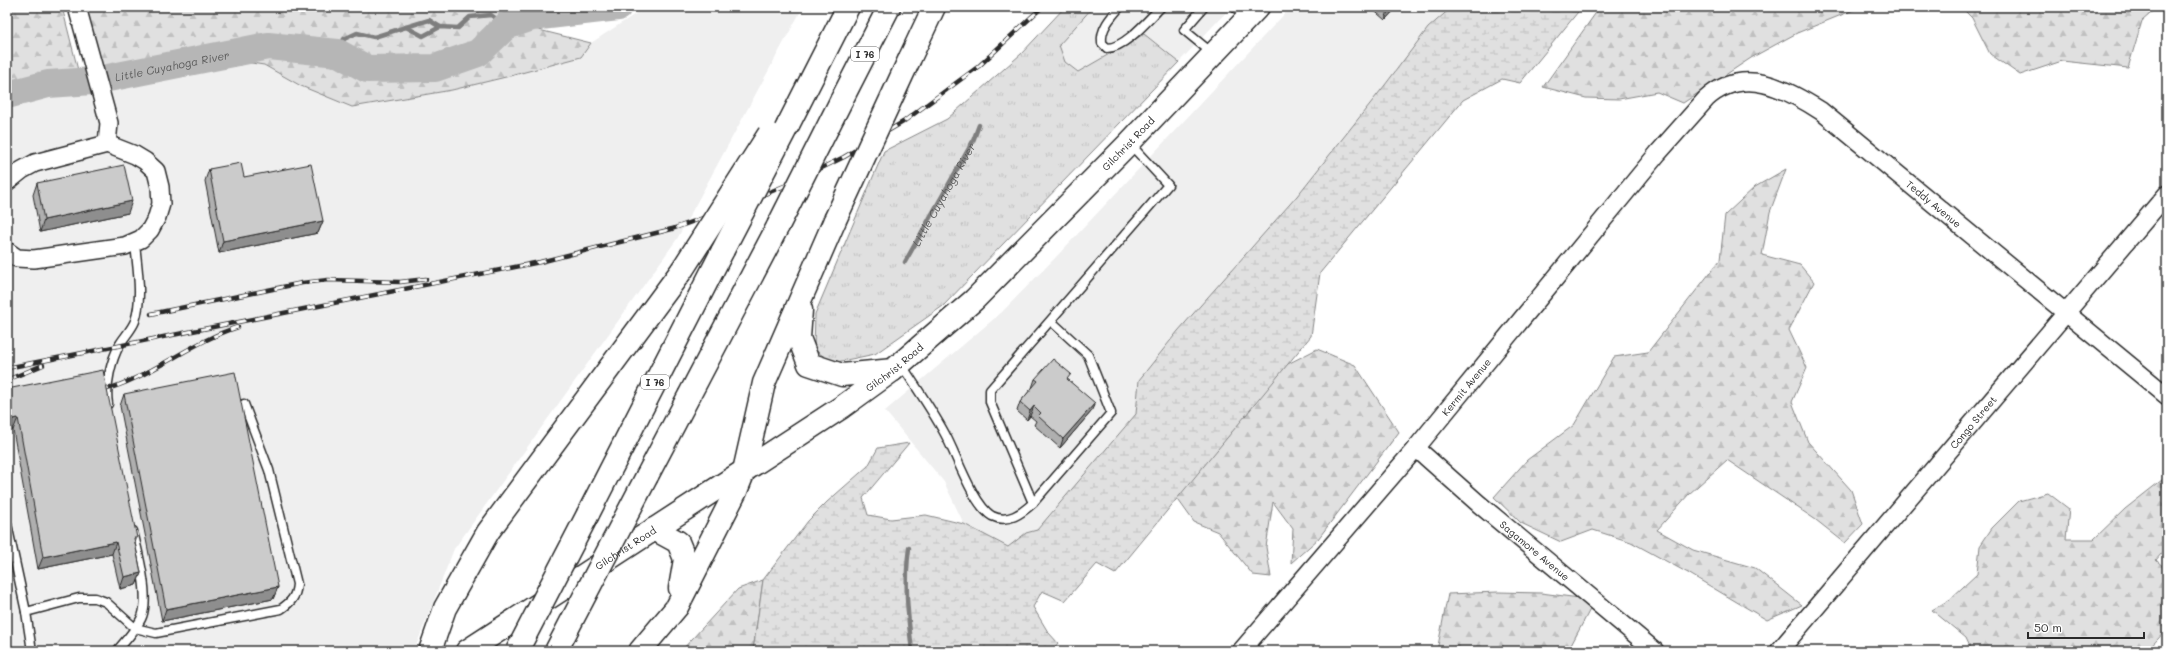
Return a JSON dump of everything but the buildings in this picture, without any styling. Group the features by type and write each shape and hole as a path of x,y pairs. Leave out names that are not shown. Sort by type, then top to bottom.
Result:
{"main road":[{"name":"I 76","path":"517,651 724,250 779,129 825,52 848,7"},
{"name":"I 76","path":"556,651 778,226 889,7"},
{"path":"640,651 677,607 744,471 764,383 835,220 934,7"},
{"name":"Gilchrist Road","path":"467,651 842,407 897,367 974,300 1129,143 1214,54 1247,11"},
{"path":"430,651 445,608 488,532 682,270 779,129"},
{"path":"803,293 799,338 809,364 842,375 897,367"},
{"path":"654,529 678,542 685,560 677,607"}],"street":[{"path":"77,7 109,123 107,144"},
{"name":"Teddy Avenue","path":"1687,120 1715,91 1735,83 1752,82 1766,84 1778,87 1800,98 1840,126 1994,255 2167,396"},
{"name":"Kermit Avenue","path":"1241,651 1416,448 1658,153 1687,120"},
{"path":"7,182 22,170 35,163 107,144 135,155 145,161 156,171 160,198 157,217 150,230 135,244 101,251 34,259 17,258 7,251"},
{"name":"Congo Street","path":"1779,651 2167,194"},
{"name":"Sagamore Avenue","path":"1416,448 1479,504 1655,651"}],"lane":[{"path":"1120,7 1112,16 1102,33 1102,43 1107,48 1114,48 1124,43 1161,7"},
{"path":"1204,7 1184,30 1214,54"},
{"path":"1033,503 990,402 990,390 1168,185 1129,143"},
{"path":"109,409 108,389 110,372 119,346 135,321 137,310 138,289 135,244"},
{"path":"897,367 943,430 976,498 984,510 992,516 1010,518 1018,515 1033,503 1111,413 1091,360 1083,350 1051,321"},
{"path":"26,612 79,598 95,598 106,602 135,628 156,634 281,609 290,602 296,595 297,584 269,470 244,404"},
{"path":"7,524 26,612 32,651"},
{"path":"117,651 142,618 144,607 144,587 132,524"}],"shaded area":[{"path":"646,7 803,7 677,239 454,549 414,651 7,651 7,95 48,84 105,78 213,57 264,65 301,86 352,107 452,90 581,57 591,43"},
{"path":"1093,7 1231,7 1179,62 1144,34 1078,72 1065,62 1058,45"},
{"path":"1291,7 1452,7 1428,28 1297,196 1178,331 1139,380 1136,414 1037,530 1026,533 1008,548 964,524 944,482 885,411 1002,312 1056,257"}],"green space":[{"path":"7,7 62,7 81,82 48,84 7,95"},
{"path":"86,7 548,7 535,29 591,43 581,57 452,90 352,107 301,86 264,65 213,57 105,78"},
{"path":"1065,7 1093,7 1059,45 1065,62 1078,72 1144,34 1179,62 943,306 875,354 832,363 814,349 815,314 884,151 947,119 1021,54"},
{"path":"1452,7 1582,7 1520,83 1502,79 1463,100 1320,273 1311,336 1115,574 1097,564 1065,601 1042,591 1033,607 1048,632 1058,643 1052,651 753,651 763,580 808,521 868,466 878,448 909,443 863,498 868,515 891,519 926,515 964,524 1008,547 1026,533 1037,530 1136,414 1139,380 1178,331 1297,196 1428,28"},
{"path":"1600,7 1861,7 1797,33 1751,58 1683,103 1657,92 1619,99 1586,98 1543,87"},
{"path":"1961,7 2158,7 2142,21 2128,68 2062,61 2020,75 1990,54 1972,18"},
{"path":"1786,169 1770,212 1762,255 1800,265 1814,282 1789,330 1807,368 1792,402 1808,442 1851,490 1863,524 1845,543 1816,520 1727,460 1689,494 1657,530 1693,550 1755,568 1802,605 1767,620 1688,573 1631,542 1593,530 1561,542 1521,523 1494,497 1527,460 1574,425 1614,357 1648,352 1720,260 1725,215 1755,187"},
{"path":"1317,349 1355,365 1399,432 1318,539 1291,563 1293,529 1273,502 1266,547 1271,577 1253,575 1218,532 1194,522 1174,494 1278,369"},
{"path":"2167,476 2167,547 2156,560 2167,570 2167,629 2147,651 1972,651 1966,638 1932,610 1949,600 1977,574 1980,546 1992,528 2019,501 2048,493 2069,509 2066,539 2094,539 2125,509"},
{"path":"763,580 753,651 681,651 738,589"},
{"path":"1498,592 1541,593 1595,600 1568,651 1437,651 1448,594"}],"waterway":[{"name":"Little Cuyahoga River","path":"7,95 48,84 93,81 268,46 338,53 367,69 435,68 478,53 506,26 532,17 618,7"},
{"name":"Little Cuyahoga River","path":"338,53 344,39 357,33 374,37 406,27 423,36 440,27 458,28 470,17 491,15 506,26"},
{"name":"Little Cuyahoga River","path":"406,27 429,20 440,27"},
{"name":"Little Cuyahoga River","path":"905,262 973,141 979,125"},
{"path":"909,548 907,587 912,651"}],"railway":[{"path":"7,368 540,262 672,229 731,208 789,184 844,157 903,122 979,66 1042,7"},
{"path":"151,314 302,283 328,280 400,282 426,279"},
{"path":"100,391 135,378 203,342 238,327"},
{"path":"7,380 43,365"}]}
